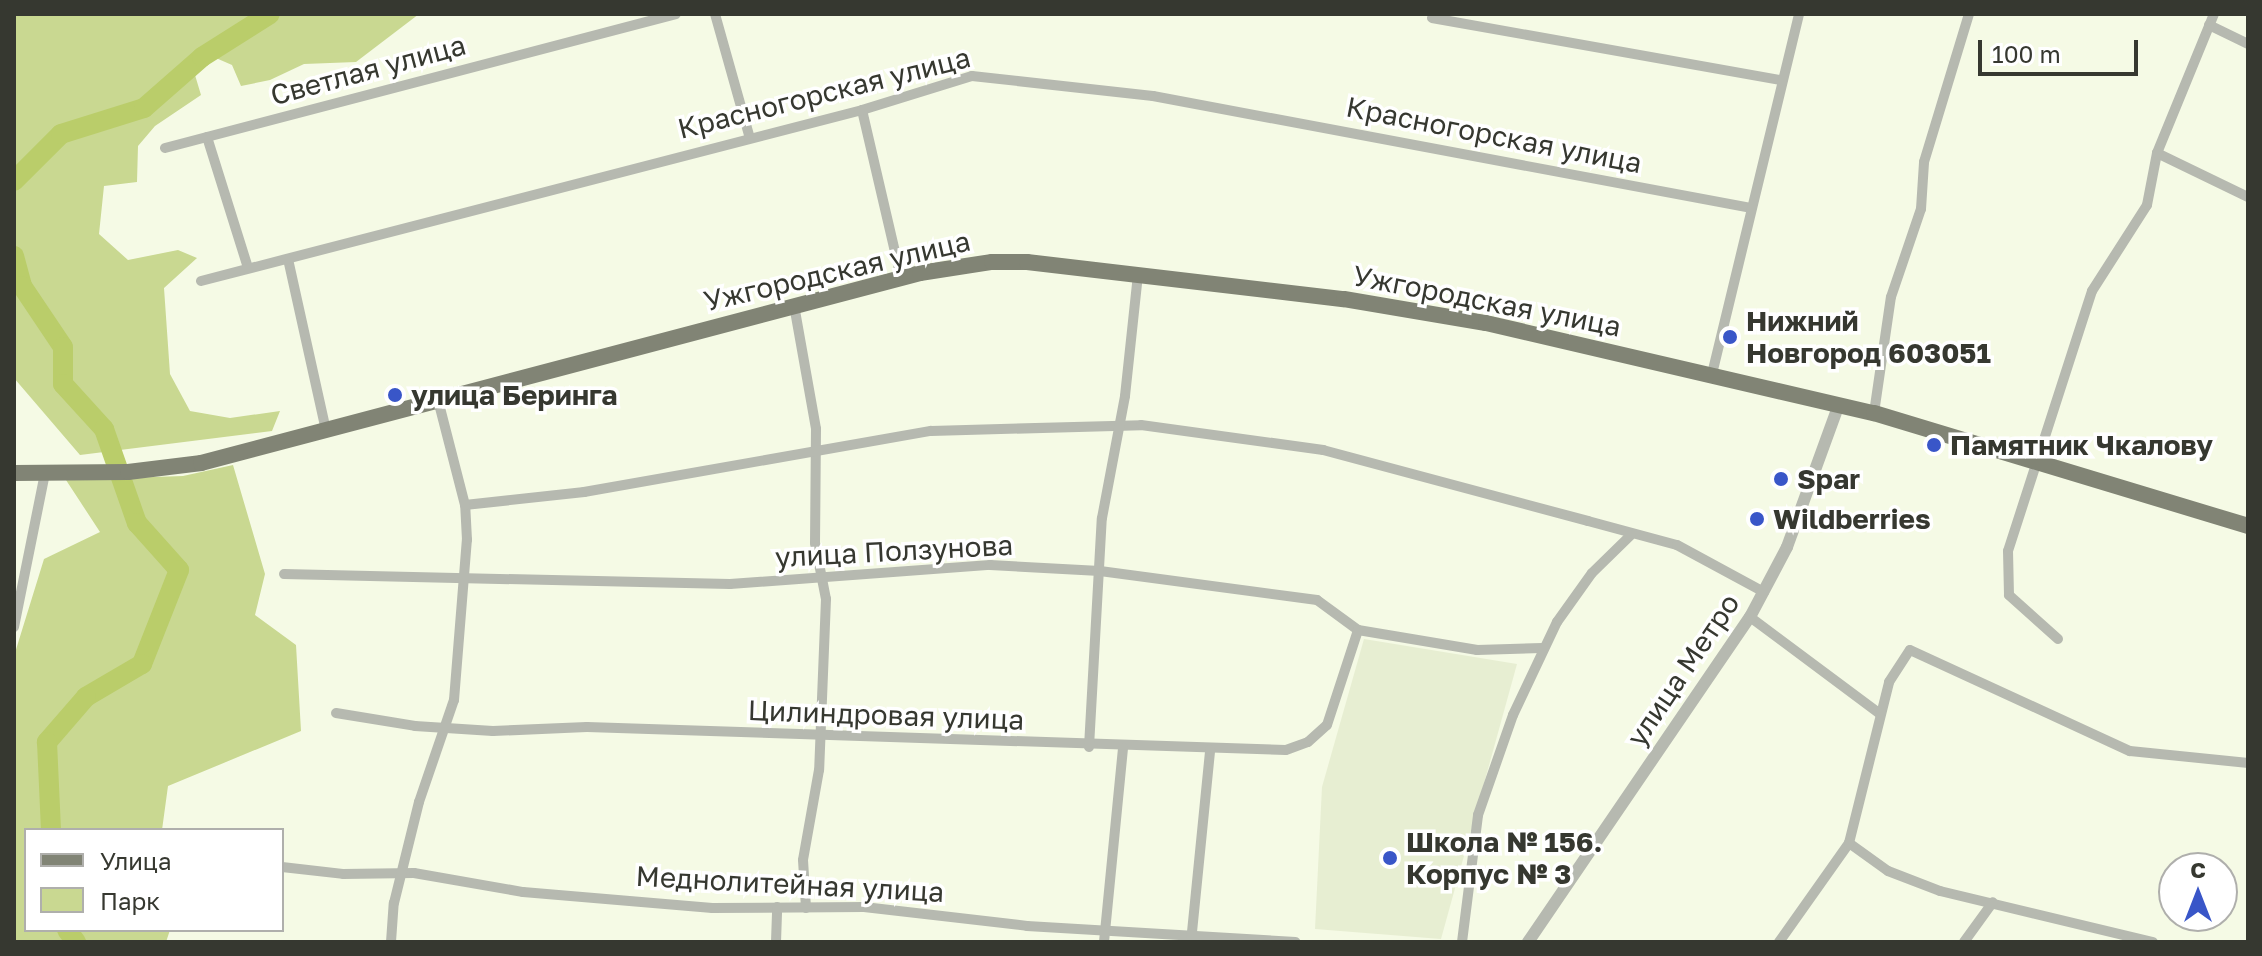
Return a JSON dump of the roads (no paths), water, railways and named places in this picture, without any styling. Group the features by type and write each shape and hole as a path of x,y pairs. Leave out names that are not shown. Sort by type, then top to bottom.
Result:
{"main road":[{"name":"Ужгородская улица","path":"14,473 128,472 201,463 794,305 901,278 992,262 1138,274 1427,311 1874,413 2036,459 2248,526"}],"street":[{"name":"Светлая улица","path":"165,148 676,14"},
{"path":"715,14 749,135"},
{"path":"1712,374 1780,80 1799,14"},
{"path":"1874,413 1891,297 1921,209 1924,162 1969,14"},
{"path":"2058,639 2019,608 2006,583 2008,551 2092,291 2147,205 2157,153 2214,14"},
{"path":"1432,18 1780,80"},
{"path":"2209,25 2248,44"},
{"name":"Красногорская улица","path":"201,281 749,135 862,110 986,76 1153,96 1751,208"},
{"path":"862,110 901,278"},
{"path":"207,137 248,268"},
{"path":"2157,153 2248,197"},
{"path":"288,259 326,431"},
{"path":"1089,747 1102,518 1118,427 1138,274"},
{"path":"794,305 817,449 815,543 826,613 822,736 816,804 803,860 806,908"},
{"path":"391,942 403,872 428,770 448,728 464,577 465,505 438,400"},
{"name":"улица Метро","path":"1528,942 1750,617 1787,547 1839,404"},
{"path":"465,505 584,492 931,431 1169,427 1323,450 1677,545 1764,592"},
{"path":"14,627 45,473"},
{"path":"1462,942 1478,815 1489,775 1542,648 1592,573 1631,535"},
{"name":"улица Ползунова","path":"284,574 730,584 990,565 1100,571 1317,600 1358,630 1477,650 1542,648"},
{"path":"1750,617 1879,713"},
{"name":"Цилиндровая улица","path":"336,713 448,728 540,732 587,727 1089,747 1286,750 1308,742 1327,725 1358,630"},
{"path":"1779,942 1849,843 1879,713 1889,682 1910,650 2130,751 2206,763 2247,760"},
{"path":"1104,942 1123,748"},
{"path":"1192,937 1210,750"},
{"path":"1849,843 1888,871 1940,891 2153,942"},
{"name":"Меднолитейная улица","path":"284,867 343,874 403,872 523,892 712,908 864,907 1027,926 1106,927 1192,937 1296,942"},
{"path":"1964,942 1993,902"},
{"path":"776,942 777,907"}],"waterway":[{"path":"14,181 61,134 144,108 202,57 270,14"},
{"path":"14,256 22,286 63,347 63,384 104,429 137,523 179,570 142,664 86,697 47,742 51,828"},
{"path":"68,932 76,942"}],"place":[{"name":"Нижний Новгород 603051","path":"1730,337"},
{"name":"улица Беринга","path":"395,395"},
{"name":"Памятник Чкалову","path":"1934,445"},
{"name":"Spar","path":"1781,479"},
{"name":"Wildberries","path":"1757,519"},
{"name":"Школа № 156. Корпус № 3","path":"1390,858"}]}
